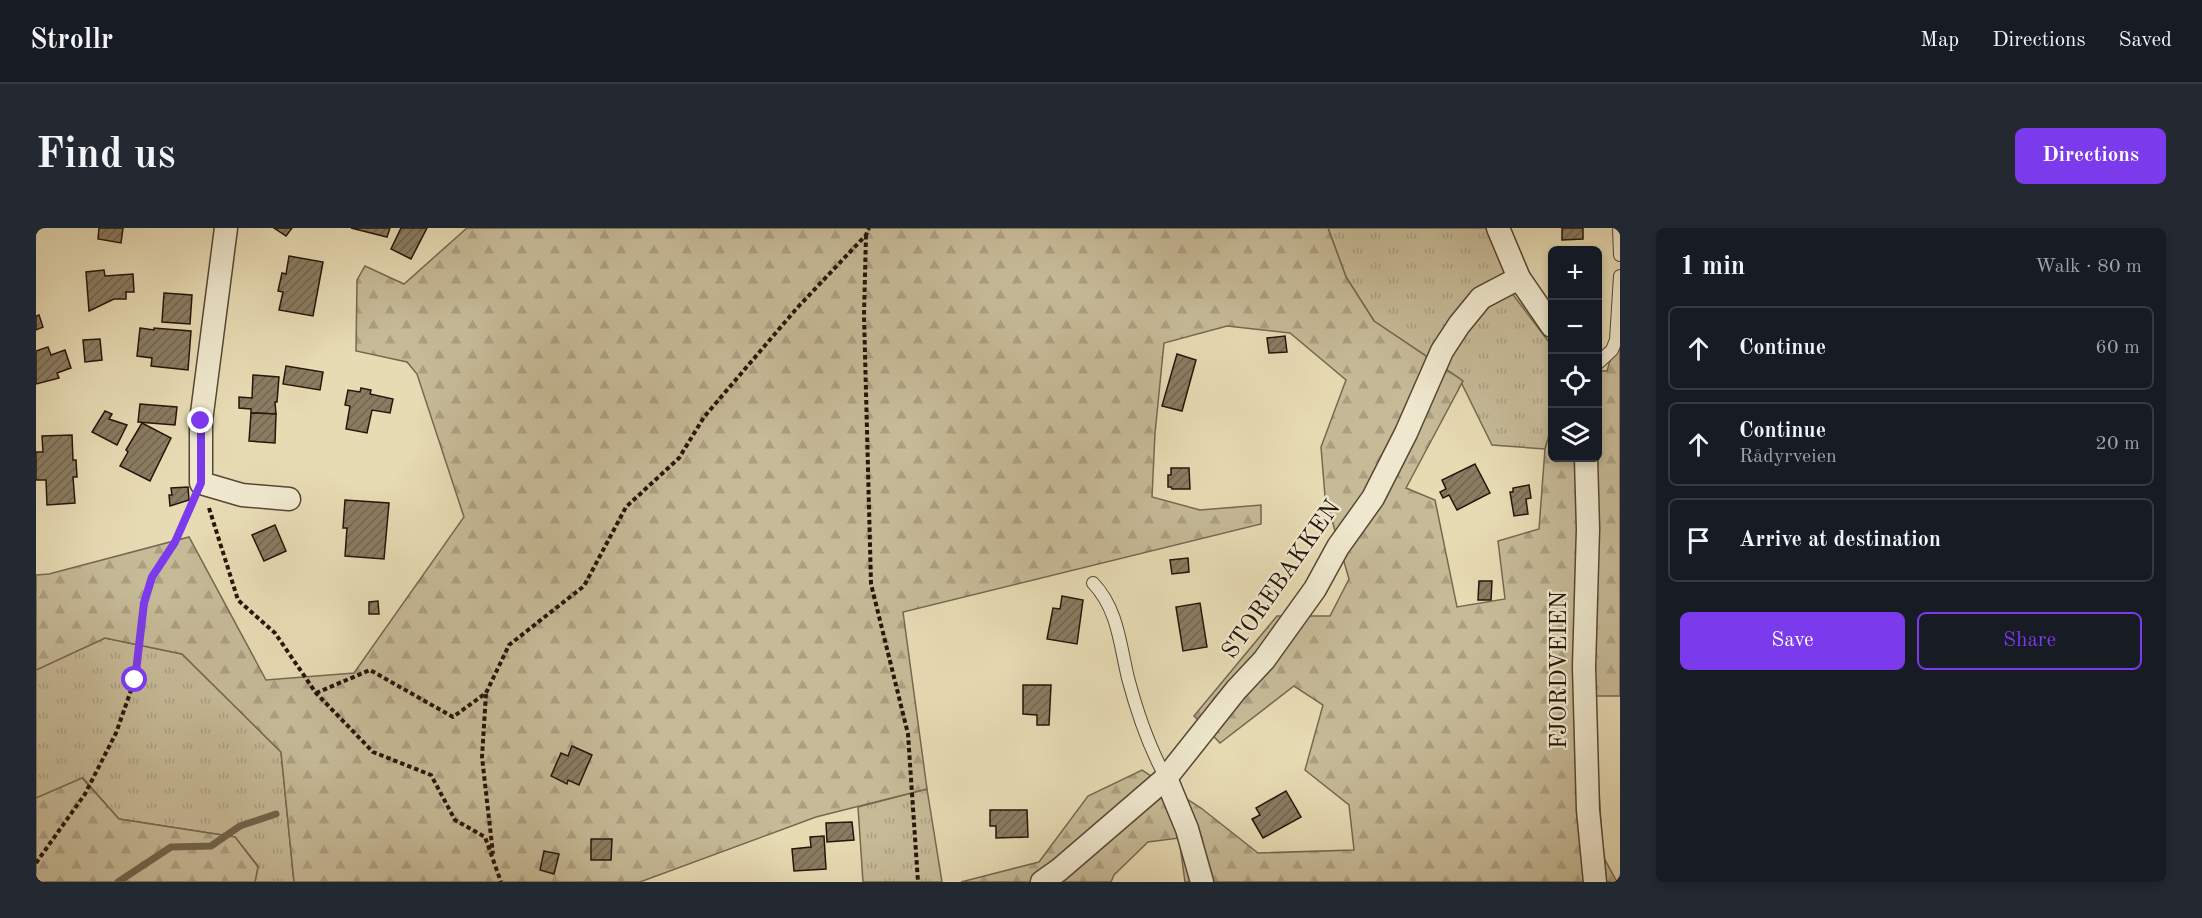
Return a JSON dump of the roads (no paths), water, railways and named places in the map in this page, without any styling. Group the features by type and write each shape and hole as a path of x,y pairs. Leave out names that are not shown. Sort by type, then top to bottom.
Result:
{"street":[{"path":"225,228 201,421 201,483 242,495 289,500"},
{"path":"1498,228 1520,278 1548,320"},
{"name":"STOREBAKKEN","path":"1042,882 1166,778 1236,690 1264,660 1315,589 1338,547 1372,498 1406,433 1442,351 1460,324 1481,298 1520,278"},
{"name":"FJORDVEIEN","path":"1587,462 1588,529 1584,667 1588,810 1595,882"},
{"path":"1166,778 1187,829 1202,882"}],"lane":[{"path":"1619,228 1620,255"},
{"path":"1602,359 1612,350 1616,340 1620,276"},
{"path":"1093,583 1103,593 1115,619 1140,718 1166,778"}],"waterway":[{"path":"118,882 171,847 211,846 240,826 276,814"}]}
